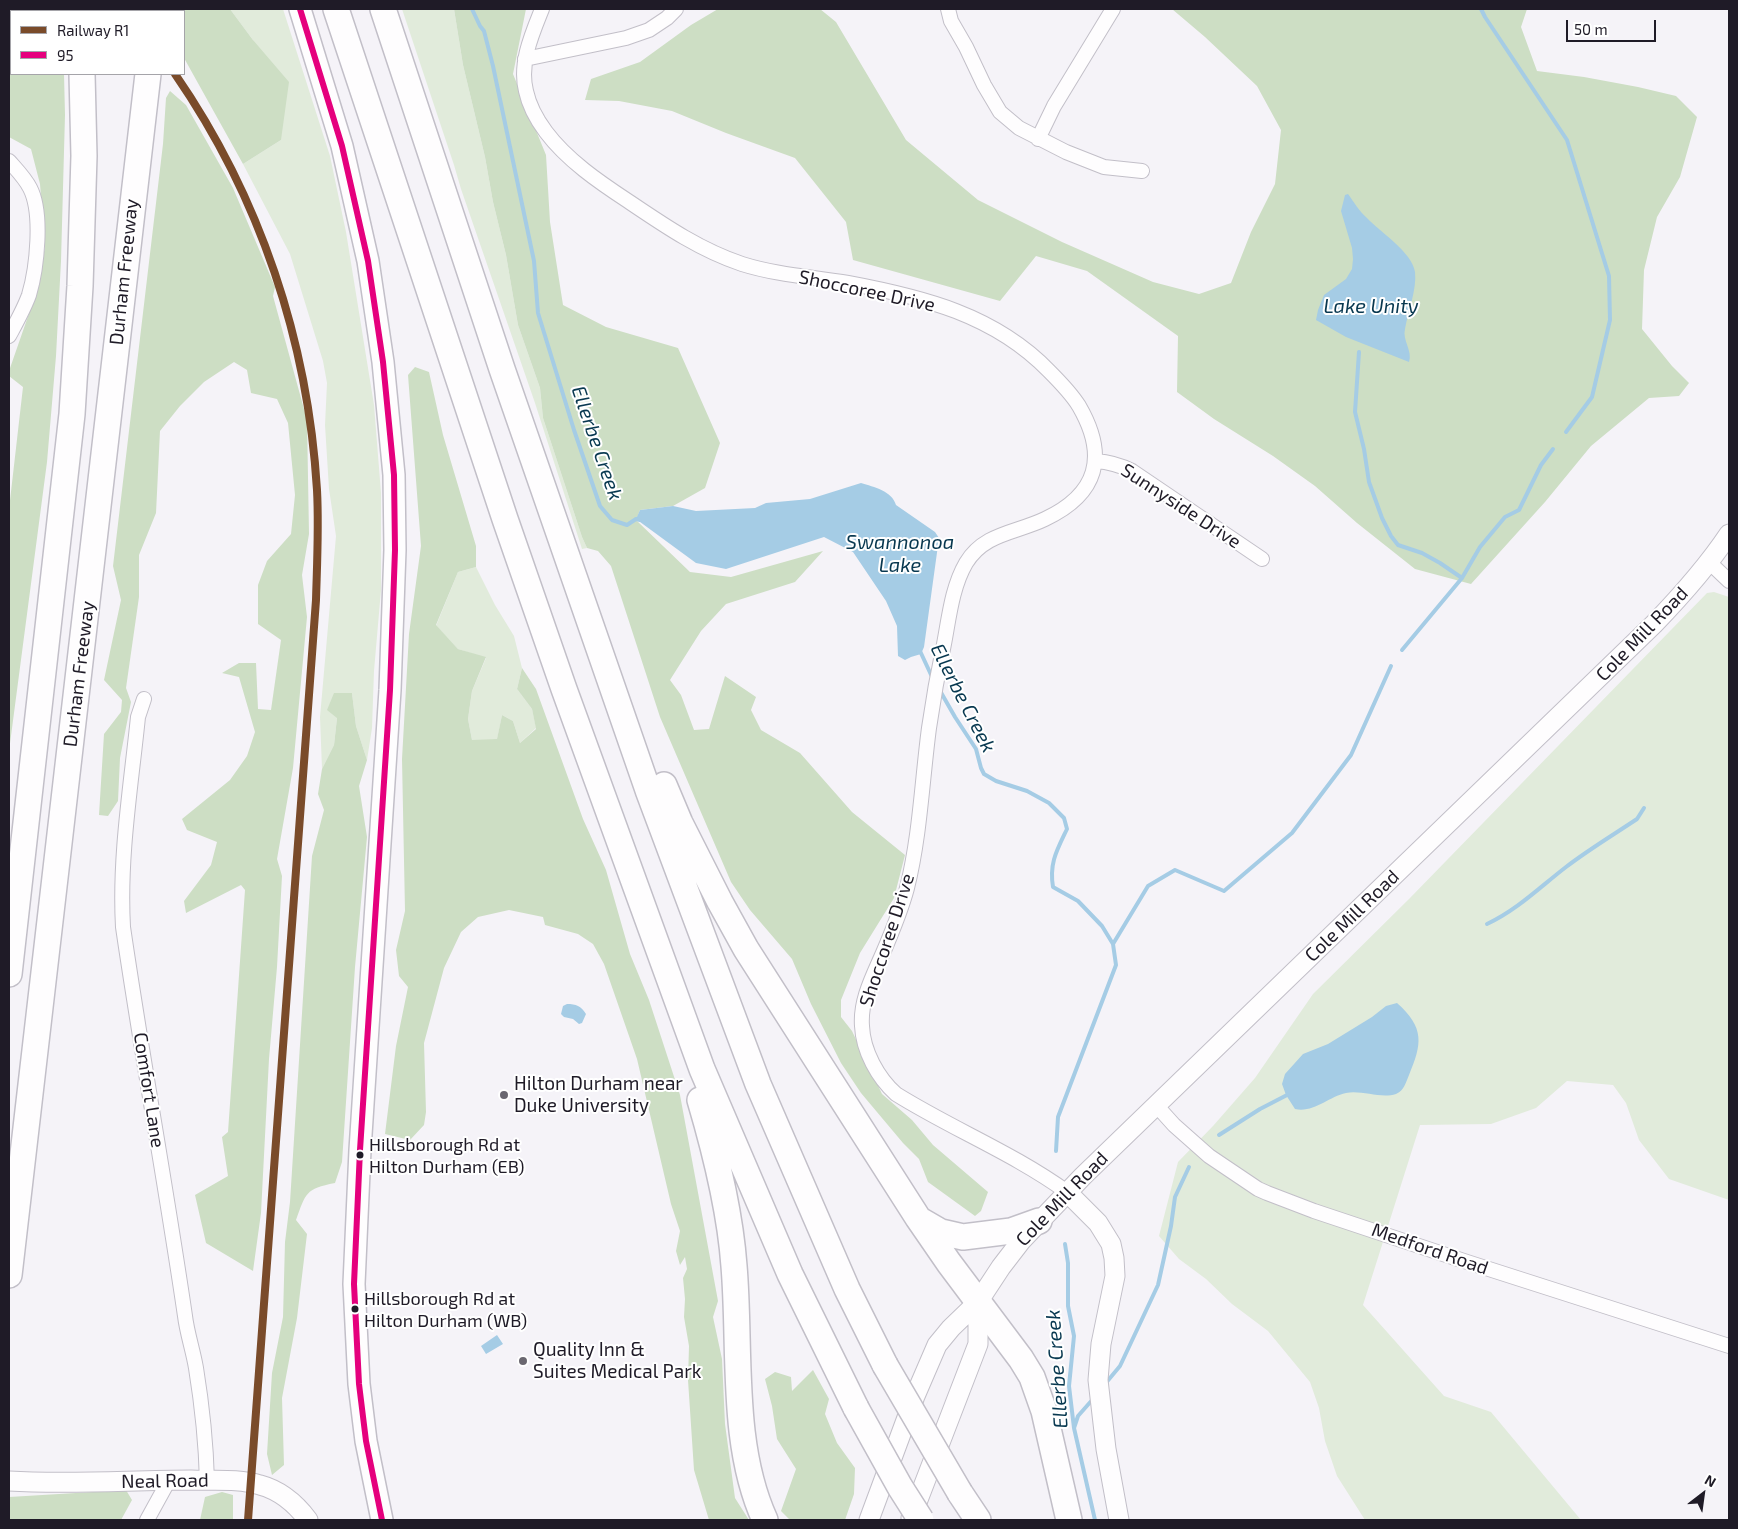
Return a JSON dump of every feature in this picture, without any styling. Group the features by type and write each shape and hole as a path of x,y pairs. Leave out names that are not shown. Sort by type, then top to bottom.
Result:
{"highway":[{"path":"336,9 518,557 702,1069 790,1274 856,1408 900,1487 921,1520"},
{"path":"384,9 502,370 617,704 758,1084 847,1289 885,1365 960,1493 978,1520"},
{"name":"Durham Freeway","path":"9,974 72,414 80,286 84,166 82,75"},
{"name":"Durham Freeway","path":"9,1275 148,75"},
{"path":"617,704 642,732 680,823 746,949 918,1218 1021,1359 1034,1383 1047,1421 1069,1520"},
{"path":"684,1016 698,1092 714,1152 732,1239 744,1442 748,1471 765,1520"},
{"path":"918,1218 941,1232 963,1237 1011,1231 1039,1221"}],"main road":[{"path":"300,9 342,146 368,261 383,362 394,475 395,550 390,690 359,1168 354,1284 359,1384 366,1441 382,1520"}],"street":[{"name":"Shoccoree Drive","path":"542,9 529,42 525,59 525,89 540,124 554,142 599,181 675,233 731,260 770,271 845,283 913,297 995,328 1030,352 1069,391 1090,430 1095,446 1095,469 1078,496 1062,509 1043,520 995,536 980,545 960,576 954,594 929,729 923,787 908,882 896,922 864,1002 862,1025 866,1046 881,1077 896,1094 1044,1175 1067,1192"},
{"path":"525,59 626,38 649,30 667,18 676,9"},
{"path":"948,9 951,21 966,47 984,86 1000,112 1019,128 1038,139 1104,167 1142,171"},
{"path":"1038,139 1054,106 1112,9"},
{"path":"9,161 30,188 35,201 37,232 36,262 29,295 9,336"},
{"name":"Sunnyside Drive","path":"1096,461 1119,464 1132,471 1262,559"},
{"name":"Cole Mill Road","path":"869,1520 915,1396 937,1344 978,1302 1011,1253 1039,1221 1608,670 1683,593 1727,543"},
{"path":"1709,562 1729,581"},
{"name":"Comfort Lane","path":"144,699 138,716 124,851 121,896 123,927 186,1321 198,1383 205,1430 207,1480"},
{"name":"Medford Road","path":"1156,1106 1209,1156 1267,1193 1314,1211 1467,1262 1729,1346"},
{"path":"1067,1192 1098,1222 1111,1244 1114,1258 1115,1276 1103,1330 1098,1380 1106,1449 1119,1520"},
{"path":"910,1520 978,1344 978,1302"},
{"path":"147,1520 169,1480"},
{"name":"Neal Road","path":"9,1481 64,1483 169,1480 240,1481 262,1485 285,1498 308,1520"}],"green space":[{"path":"230,9 283,9 330,156 346,232 374,405 381,493 381,590 374,671 372,728 367,760 356,726 352,693 337,718 334,745 322,769 320,717 336,536 329,489 325,425 327,383 323,361 290,254 243,164 281,140 253,40"},
{"path":"230,9 253,40 289,82 281,140 243,164 185,60 185,10 173,10"},
{"path":"402,9 454,9 463,65 506,255 518,325 540,388 543,418 587,548 582,549 535,403 461,189"},
{"path":"454,9 526,9 513,74 546,155 550,222 563,305 606,327 678,348 720,443 705,488 673,506 640,510 636,520 690,572 731,577 823,551 795,582 726,604 701,631 670,680 681,695 694,730 709,729 725,676 756,697 751,710 761,730 800,753 852,812 905,855 894,898 860,953 841,1000 841,1017 852,1031 882,1094 912,1120 933,1145 988,1192 981,1211 975,1216 928,1182 919,1159 861,1093 841,1063 811,1004 792,959 750,910 731,882 660,717 611,566 598,551 587,548 582,537 543,418 540,388 518,325 506,255 463,65"},
{"path":"718,9 820,9 836,22 906,140 978,200 1062,242 1153,282 1199,294 1231,283 1251,232 1275,184 1281,130 1257,86 1172,9 1527,9 1521,27 1537,71 1584,77 1676,96 1697,117 1680,177 1657,217 1644,270 1642,329 1672,366 1689,383 1679,396 1649,398 1591,446 1545,502 1471,584 1415,569 1357,523 1315,486 1177,392 1178,336 1087,271 1036,256 1000,301 853,260 846,222 795,158 672,111 619,101 585,100 591,79 640,62 691,25"},
{"path":"10,28 10,75 64,75 65,115 61,261 56,356 47,462 9,751 9,509 23,387 9,376 9,371 33,302 45,247 40,184 31,149 9,137"},
{"path":"170,91 186,105 233,188 275,287 273,296 307,420 309,534 302,575 307,617 293,768 277,859 282,876 277,967 269,1059 261,1213 253,1271 206,1243 195,1195 228,1176 222,1137 228,1132 245,890 241,885 186,913 184,901 211,865 217,842 187,830 182,819 230,780 247,756 255,732 239,677 222,673 239,663 256,663 258,709 271,710 281,640 258,624 258,585 267,561 291,534 295,495 288,423 277,399 251,393 247,370 234,362 204,382 180,406 160,431 156,513 139,555 139,597 126,688 131,702 120,758 118,801 108,816 99,815 104,734 121,712 122,700 104,680 121,600 113,566 163,144 166,98"},
{"path":"415,367 429,372 443,435 476,546 476,567 458,572 436,625 458,649 486,657 472,691 468,719 472,740 497,739 502,715 513,721 520,743 536,729 532,709 517,689 522,668 536,689 583,819 606,870 630,954 649,1000 680,1095 718,1301 713,1317 722,1359 725,1424 735,1498 749,1520 709,1520 694,1470 688,1380 689,1346 684,1317 683,1278 687,1269 685,1257 680,1265 676,1251 680,1231 671,1204 637,1059 604,964 593,944 578,934 545,925 543,917 509,910 478,917 461,932 444,968 424,1043 426,1112 424,1125 410,1140 385,1134 396,1046 408,987 399,976 396,950 405,911 402,759 409,634 421,546 408,375"},
{"path":"476,567 495,605 514,636 522,668 517,689 532,709 536,728 520,743 513,721 502,715 497,740 472,740 468,719 472,691 486,658 458,649 436,626 458,572"},
{"path":"1714,592 1729,597 1729,1200 1669,1179 1639,1140 1626,1103 1613,1085 1567,1081 1536,1108 1491,1124 1420,1125 1363,1305 1444,1396 1491,1412 1581,1520 1365,1520 1337,1476 1325,1441 1319,1408 1310,1382 1268,1331 1232,1304 1206,1279 1179,1259 1159,1236 1178,1162 1255,1078 1313,994 1409,899 1707,593"},
{"path":"334,693 352,693 356,726 367,760 359,786 367,837 355,967 342,1162 335,1183 312,1190 305,1198 296,1220 307,1234 297,1318 282,1398 284,1465 272,1475 267,1454 272,1373 283,1317 285,1242 290,1202 312,856 324,810 318,794 322,769 334,745 337,718 327,710"},
{"path":"813,1370 829,1399 825,1414 837,1443 855,1468 854,1494 845,1520 790,1520 781,1511 796,1469 777,1439 772,1406 765,1379 775,1372 791,1377 792,1391"},
{"path":"126,1490 132,1500 121,1520 9,1520 9,1497"},
{"path":"222,1492 233,1495 233,1520 200,1520 205,1497"}],"water":[{"name":"Lake Unity","path":"1348,194 1373,224 1402,250 1413,265 1415,286 1404,333 1410,354 1409,362 1346,337 1316,320 1324,295 1346,279 1352,269 1352,248 1341,211 1345,195"},
{"name":"Swannonoa Lake","path":"861,483 887,493 896,505 935,532 939,538 924,647 921,654 905,660 898,656 897,626 886,601 853,552 824,537 726,569 696,563 636,519 640,510 673,506 696,511 755,508 766,503 810,499"},
{"path":"1397,1003 1413,1020 1418,1037 1417,1054 1403,1089 1396,1094 1384,1096 1346,1093 1315,1107 1302,1110 1295,1109 1286,1095 1282,1084 1285,1074 1303,1054 1328,1044 1372,1017 1386,1006"},
{"path":"567,1004 578,1006 584,1011 586,1014 582,1023 579,1024 561,1014 563,1006"},
{"path":"497,1335 503,1344 486,1354 481,1346"}],"waterway":[{"name":"Ellerbe Creek","path":"472,9 484,31 493,66 534,261 538,313 574,430 600,506 612,520 627,525 636,519 640,520"},
{"path":"1481,9 1567,140 1609,276 1610,320 1592,397 1566,432"},
{"path":"1359,352 1355,412 1364,449 1369,482 1382,518 1398,545 1422,553 1462,578"},
{"path":"1402,650 1462,578 1480,547 1505,517 1519,510 1541,465 1553,449"},
{"name":"Ellerbe Creek","path":"920,651 933,679"},
{"path":"1113,944 1148,886 1175,870 1224,891 1292,833 1351,755 1391,666"},
{"name":"Ellerbe Creek","path":"939,689 976,749 984,774 996,781 1027,791 1049,803 1064,818 1067,829 1053,864 1053,887 1078,901 1102,926 1113,944 1116,965 1058,1117 1056,1151"},
{"path":"1487,924 1518,905 1574,861 1637,819 1644,808"},
{"path":"1219,1135 1260,1109 1289,1094"},
{"path":"1105,1384 1120,1366 1158,1285 1171,1226 1175,1197 1189,1167"},
{"name":"Ellerbe Creek","path":"1065,1244 1068,1263 1068,1306 1074,1336 1069,1386 1074,1428 1095,1520"},
{"path":"1074,1428 1078,1416 1093,1399"}],"rail line":[{"name":"R1","path":"176,75 205,121 232,170 255,220 274,272 291,325 303,379 312,434 317,490 316,600 248,1520"}],"transit line":[{"name":"95","path":"300,9 342,146 368,261 383,362 394,475 395,550 390,690 360,1150 354,1284 359,1384 366,1441 382,1520"}],"place":[{"name":"Hilton Durham near Duke University","path":"504,1095"},
{"name":"Hillsborough Rd at Hilton Durham (EB)","path":"360,1155"},
{"name":"Hillsborough Rd at Hilton Durham (WB)","path":"355,1309"},
{"name":"Quality Inn & Suites Medical Park","path":"523,1361"}]}
